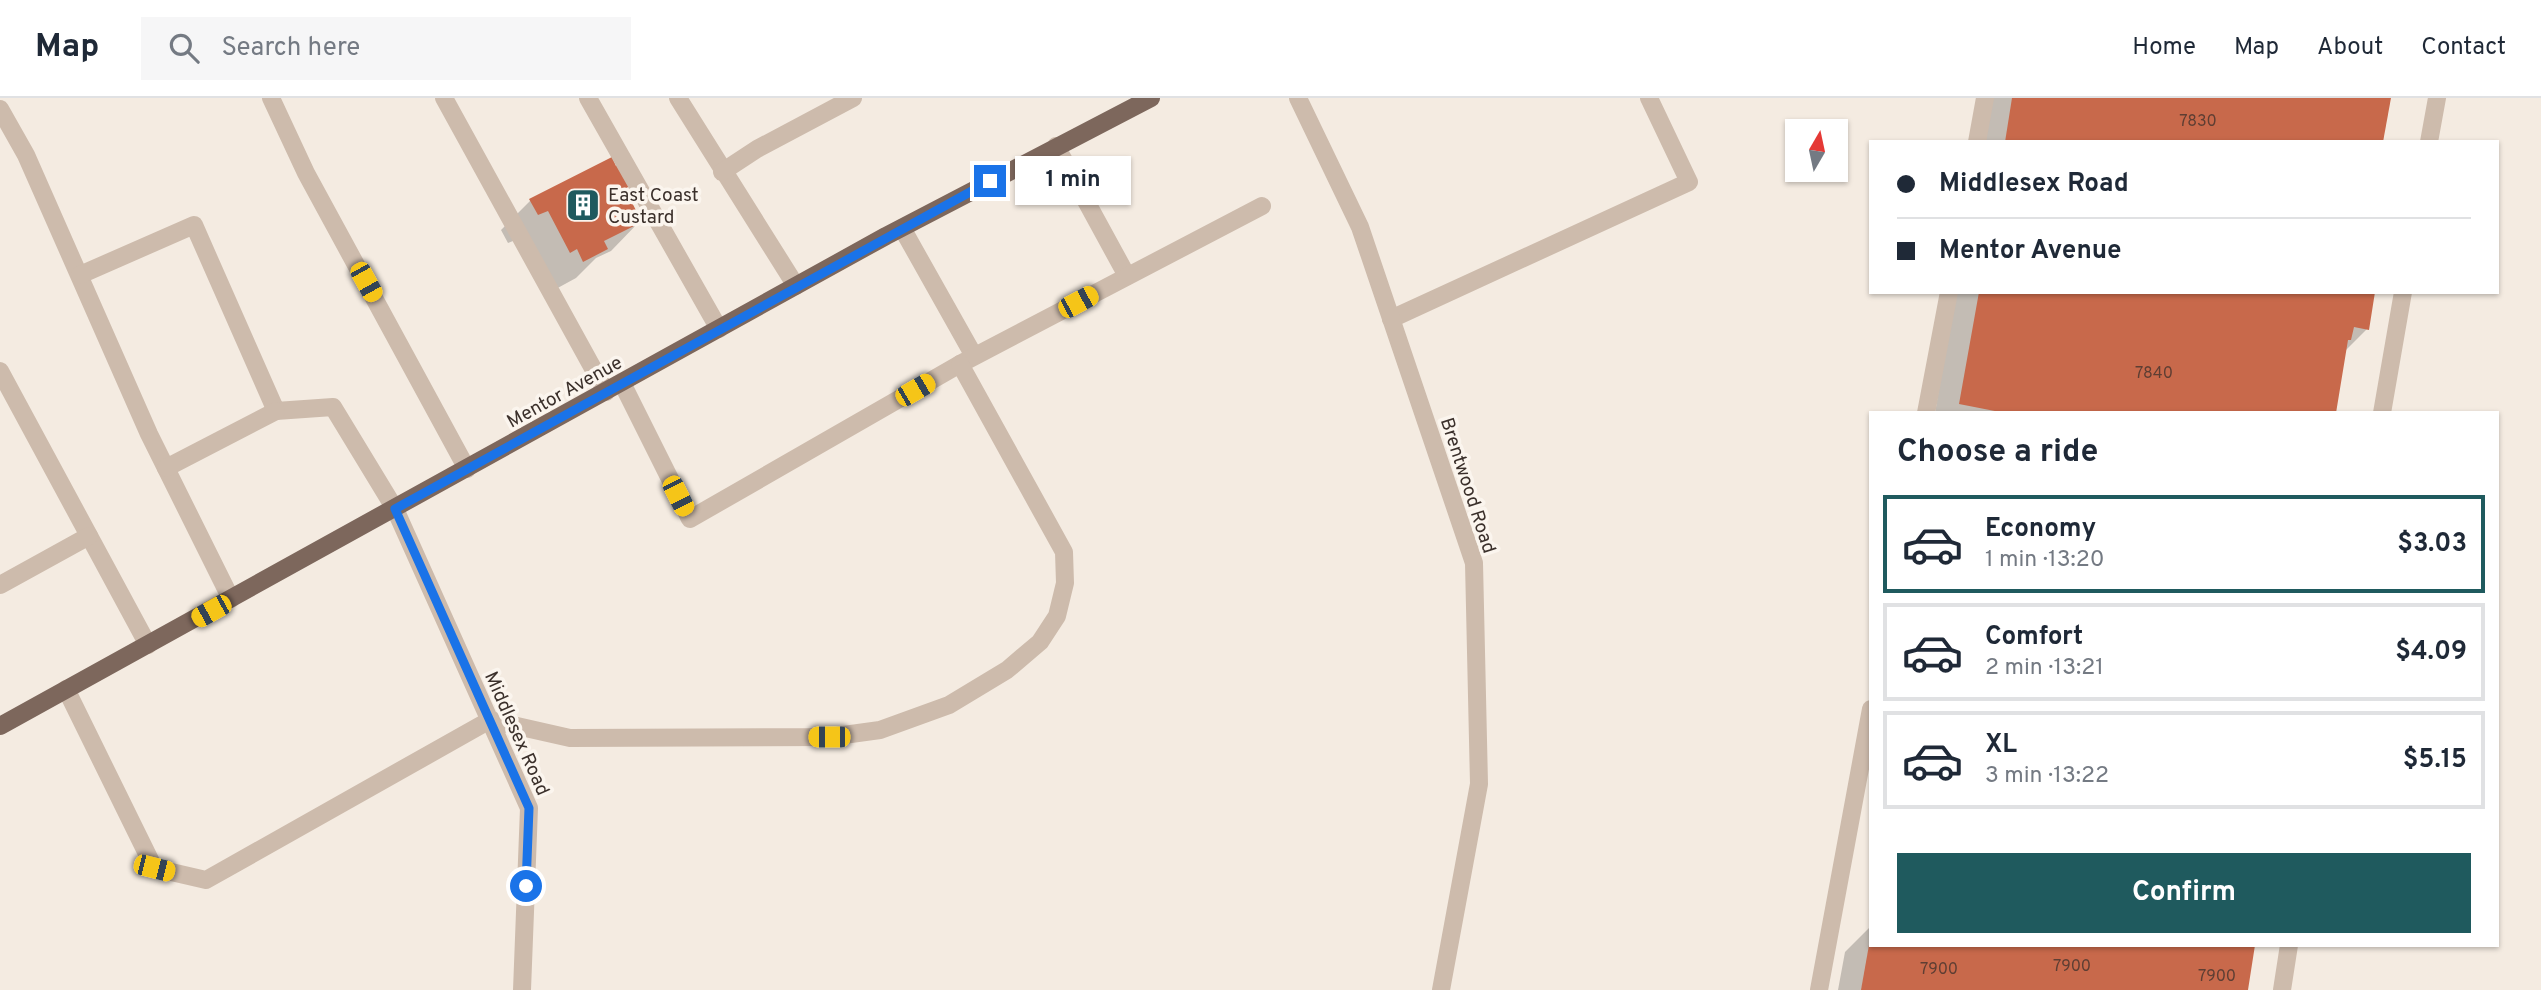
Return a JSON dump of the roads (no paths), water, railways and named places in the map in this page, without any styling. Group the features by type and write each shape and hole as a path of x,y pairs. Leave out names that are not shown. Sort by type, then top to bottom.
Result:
{"main road":[{"name":"Mentor Avenue","path":"0,726 902,228 1151,98"}],"street":[{"path":"271,98 306,173 467,469"},
{"path":"444,98 606,392"},
{"path":"588,98 719,329"},
{"path":"678,98 796,286"},
{"path":"722,172 757,149 853,98"},
{"name":"Brentwood Road","path":"1298,98 1360,228 1474,562 1479,784 1441,990"},
{"path":"1391,319 1689,182 1648,98"},
{"path":"1977,140 1985,98"},
{"path":"2430,140 2437,98"},
{"path":"0,109 26,155 166,468 231,599"},
{"path":"1056,146 1127,276"},
{"path":"622,383 690,519 967,360 1262,206"},
{"path":"79,275 194,225 276,411 166,468"},
{"path":"66,690 154,868 206,880 490,720 570,738 829,737 880,730 949,705 1007,670 1040,642 1057,616 1065,583 1063,552 902,228"},
{"path":"1926,411 1949,294"},
{"path":"2382,411 2403,294"},
{"path":"0,371 148,645"},
{"name":"Middlesex Road","path":"276,411 333,407 395,509 529,808 522,990"},
{"path":"0,584 89,536"},
{"path":"1819,990 1869,720"},
{"path":"2282,990 2289,947"}],"place":[{"name":"East Coast Custard","path":"583,205"}]}
